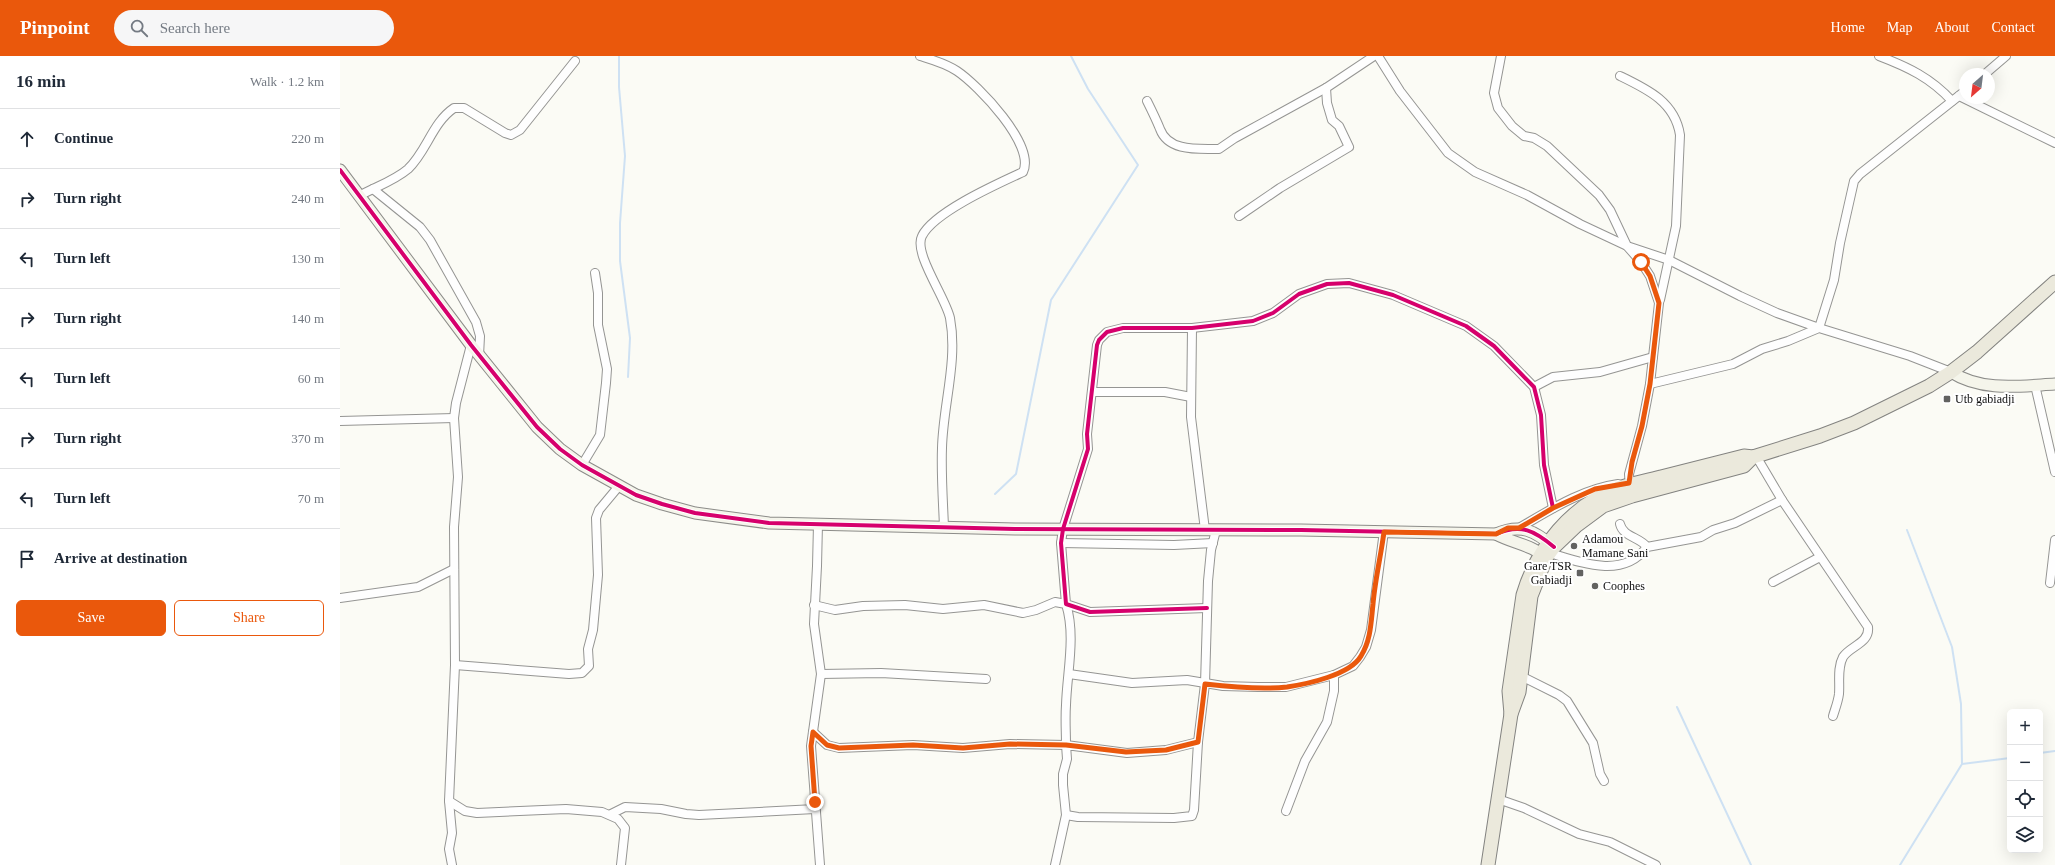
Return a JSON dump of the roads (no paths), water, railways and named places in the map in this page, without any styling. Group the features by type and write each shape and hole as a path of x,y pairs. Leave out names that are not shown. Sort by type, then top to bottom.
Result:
{"main road":[{"path":"1488,865 1511,714 1519,692 1531,596 1548,551 1559,528 1585,506 1618,488 1630,488 1744,456 1755,456 1820,436 1854,423 1929,386 1951,372 1977,352 2055,282"},
{"path":"1511,714 1509,691 1523,595 1533,565 1548,551"}],"street":[{"path":"920,56 947,65 972,82 1007,124 1022,148 1026,161 1023,172 936,218 921,237 920,244 923,255 946,305 952,332 950,381 942,448 944,527"},
{"path":"1147,101 1155,115 1162,134 1171,144 1180,147 1215,150 1326,88 1374,56"},
{"path":"1378,56 1400,91 1448,153 1475,172 1527,195 1573,221 1627,246 1669,260 1777,313 1819,328 1910,356 1951,372 1962,380 1988,386 2055,384"},
{"path":"1501,56 1494,93 1495,102 1501,113 1518,131 1547,146 1599,196 1610,210 1627,246 1641,262 1650,276 1659,303"},
{"path":"1879,56 1909,67 1943,91 1958,96 2055,143"},
{"path":"1992,68 2006,56"},
{"path":"359,196 390,181 408,169 442,117 454,108 464,108 505,134 511,135 515,133 523,126 575,61"},
{"path":"1519,528 1553,508 1595,489 1630,488 1632,462 1642,426 1650,384 1659,303 1677,215 1680,135 1675,118 1664,102 1620,76"},
{"path":"1239,216 1280,188 1349,147 1339,126 1332,120 1327,103 1326,88"},
{"path":"1650,384 1733,364 1762,349 1803,336 1819,328 1833,285 1840,243 1854,181 1860,174 1958,96"},
{"path":"340,170 479,356 537,427 560,449 582,465 619,486 636,495 695,514 769,522 944,527 1496,534 1508,528 1519,528 1529,530 1548,551"},
{"path":"373,189 420,228 430,240 476,322 480,336 479,356"},
{"path":"582,465 600,435 606,384 606,369 598,325 598,292 594,273"},
{"path":"1055,865 1066,815 1063,774 1067,759 1066,706 1069,674 1069,614 1066,604 1061,544 1063,529 1088,449 1087,434 1097,345 1099,340 1106,332 1123,328 1192,328 1253,321 1273,313 1299,294 1327,284 1349,282 1393,295 1466,326 1494,346 1534,387 1541,415 1544,465 1553,508"},
{"path":"1066,815 1078,817 1174,818 1192,816 1194,810 1198,742 1205,684 1207,608 1213,544 1191,417 1192,328"},
{"path":"452,865 449,849 452,833 449,801 455,665 454,527 458,477 454,418 456,403 471,345"},
{"path":"1534,387 1553,377 1610,370 1625,363 1653,357"},
{"path":"2035,385 2055,472"},
{"path":"1092,392 1165,392 1191,397"},
{"path":"340,421 454,418"},
{"path":"1755,456 1820,557 1864,619 1868,630 1864,640 1842,659 1840,666 1839,696 1833,716"},
{"path":"455,665 569,674 582,673 588,669 588,649 593,630 598,575 596,518 599,510 619,486"},
{"path":"1647,547 1701,537 1713,530 1735,523 1782,500"},
{"path":"818,524 814,624 821,674 811,746 820,865"},
{"path":"1620,524 1624,532 1641,540 1647,547"},
{"path":"1069,674 1132,683 1187,680 1223,686 1286,687 1334,675 1353,666 1366,647 1371,630 1384,532"},
{"path":"1496,534 1506,540 1548,551 1588,565 1615,566 1638,558 1644,554 1647,547"},
{"path":"2050,583 2055,540"},
{"path":"1061,544 1213,544"},
{"path":"1773,582 1820,557"},
{"path":"340,598 418,587 454,569"},
{"path":"814,605 836,610 863,606 905,605 943,609 984,605 1024,613 1055,602 1090,612 1207,608"},
{"path":"821,674 881,673 986,679"},
{"path":"1286,810 1305,761 1327,722 1334,690 1334,675"},
{"path":"1521,676 1559,695 1567,701 1593,743 1600,774 1604,781"},
{"path":"813,732 827,745 839,748 913,745 963,748 1010,744 1066,745 1126,752 1166,750 1198,742"},
{"path":"1498,799 1531,811 1579,834 1610,842 1656,865"},
{"path":"449,801 465,811 477,813 566,809 610,814 618,819 625,828 621,865"},
{"path":"610,814 625,807 661,809 699,815 815,809"}],"waterway":[{"path":"619,56 619,87 625,156 620,223 620,261 630,338 628,377"},
{"path":"995,494 1016,474 1051,300 1138,165 1088,89 1071,56"},
{"path":"1900,865 1962,764 1961,704 1952,647 1907,530"},
{"path":"1677,707 1751,865"},
{"path":"2043,753 2055,751"},
{"path":"1962,764 2007,758"}],"place":[{"name":"Utb gabiadji","path":"1947,399"},
{"name":"Adamou Mamane Sani","path":"1574,546"},
{"name":"Gare TSR Gabiadji","path":"1580,573"},
{"name":"Coophes","path":"1595,586"}]}
